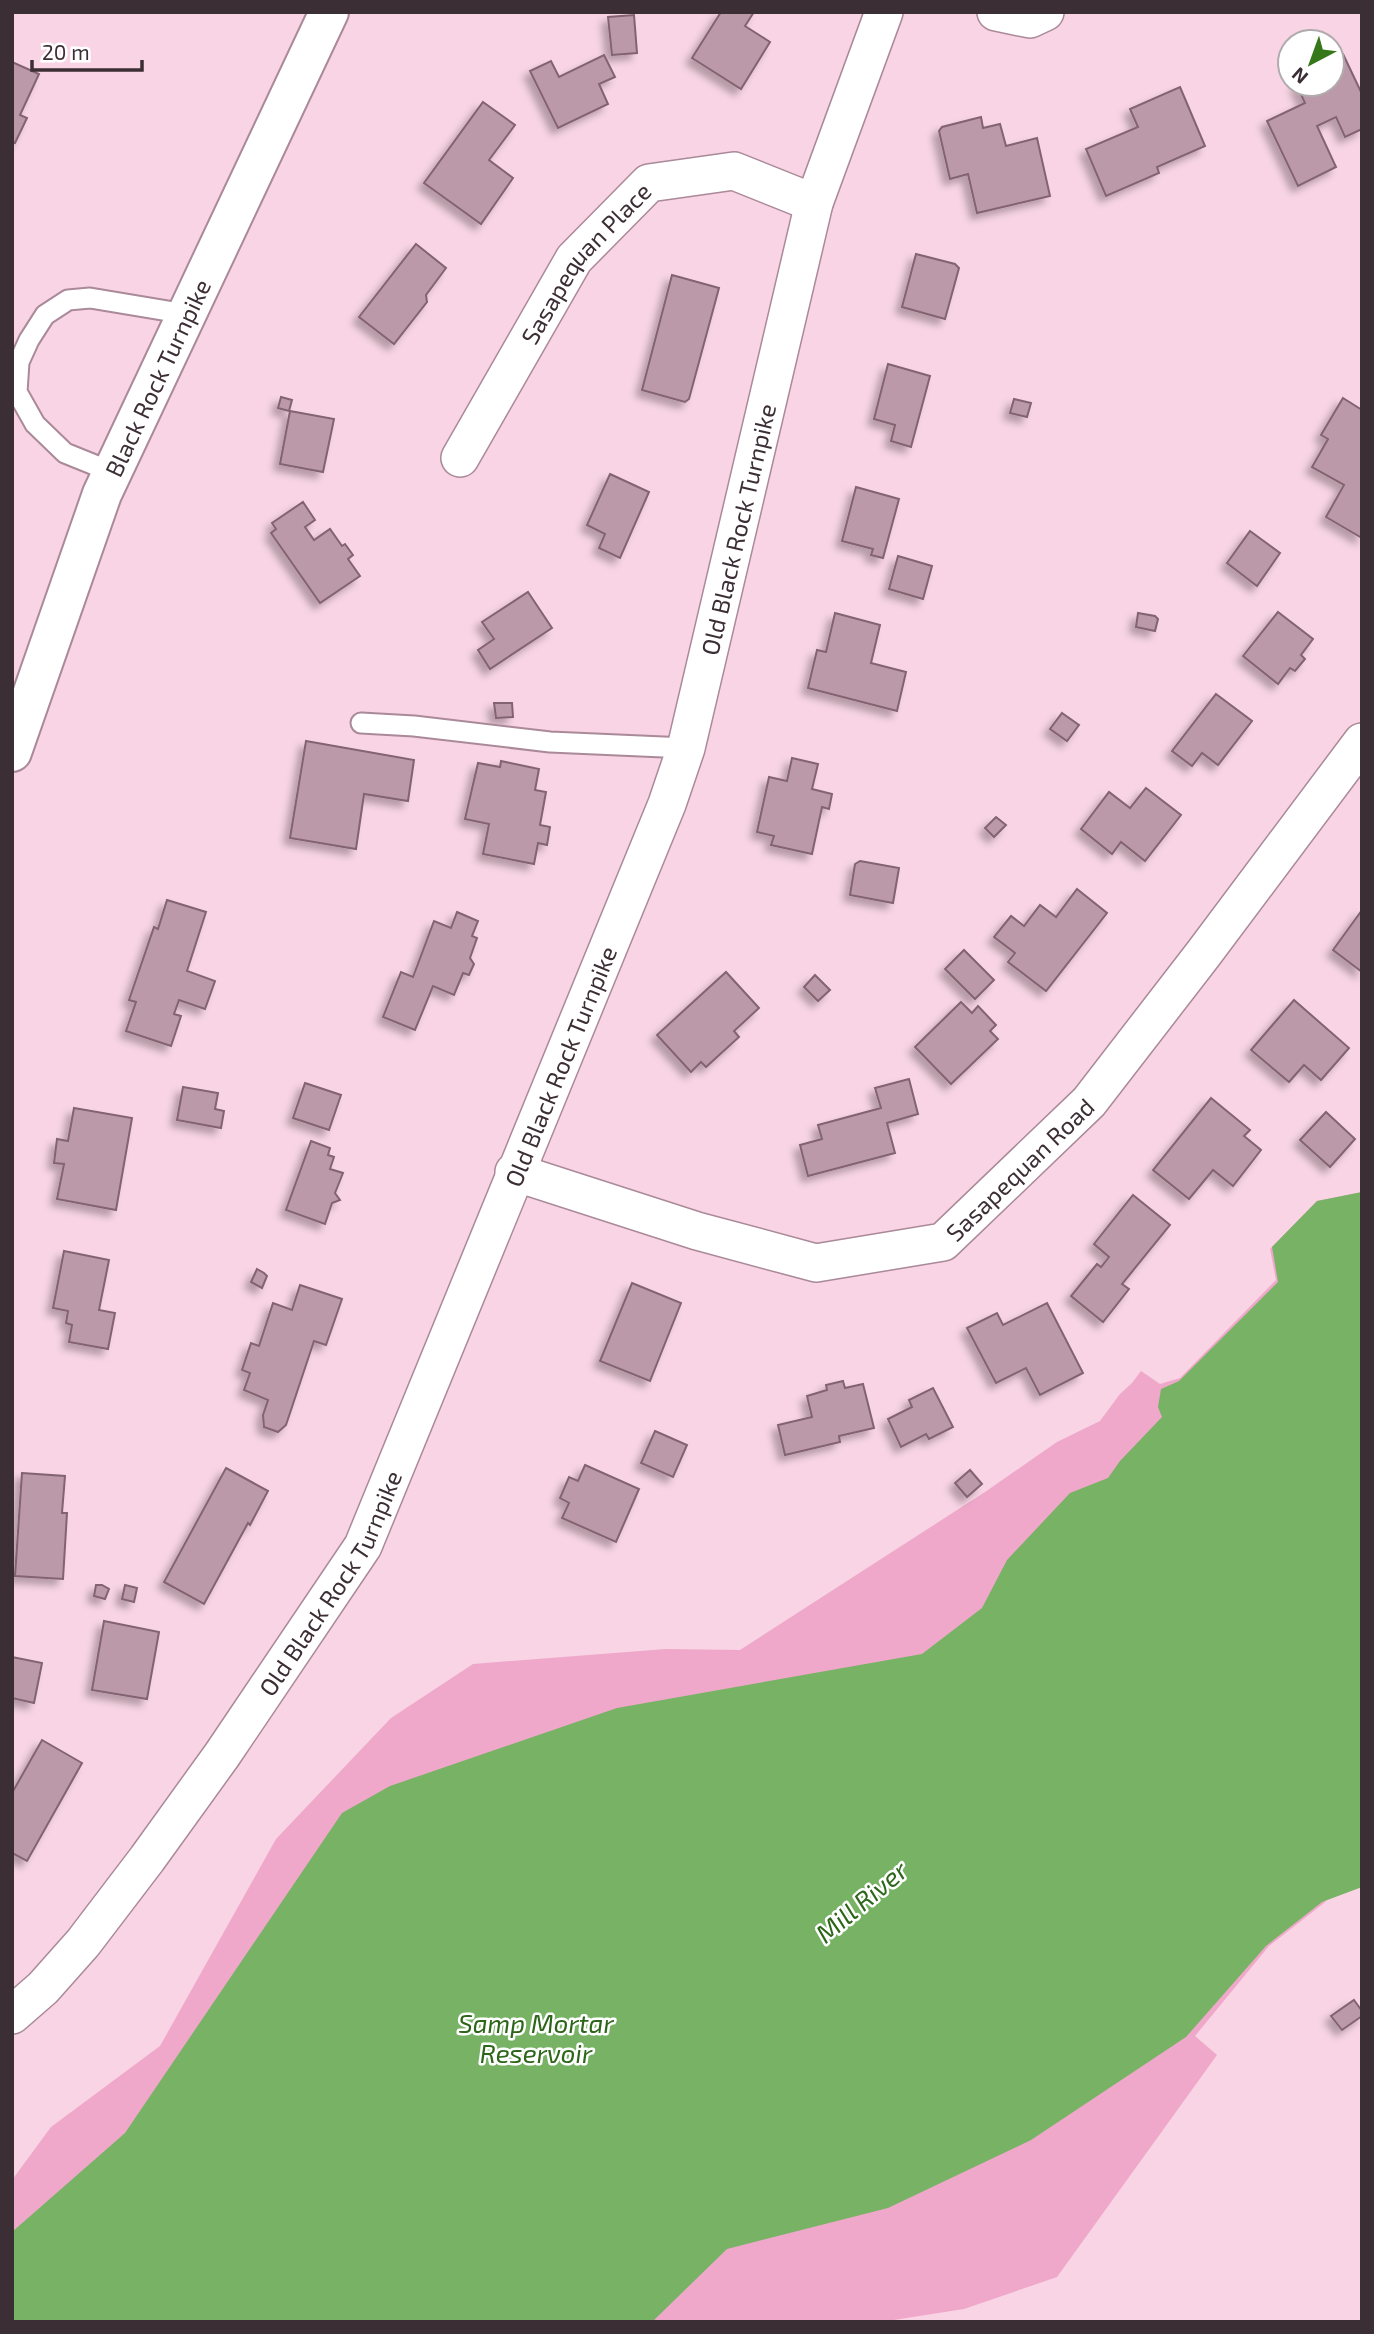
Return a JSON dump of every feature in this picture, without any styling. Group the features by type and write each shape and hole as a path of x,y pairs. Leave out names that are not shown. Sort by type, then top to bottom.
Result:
{"main road":[{"name":"Black Rock Turnpike","path":"12,752 111,472 329,12"}],"street":[{"name":"Old Black Rock Turnpike","path":"12,2015 43,1988 83,1942 147,1859 222,1755 363,1546 667,804 686,748 814,203 884,12"},
{"path":"996,12 1030,19 1045,12"},
{"name":"Sasapequan Place","path":"460,458 574,260 649,183 734,171 814,203"},
{"name":"Sasapequan Road","path":"514,1172 697,1231 816,1263 943,1241 1089,1102 1205,953 1362,742"}],"lane":[{"path":"111,472 65,453 35,424 17,392 19,362 29,340 45,315 68,300 90,298 186,314"},
{"path":"360,723 414,726 550,742 686,748"}],"shaded area":[{"name":"Samp Mortar Reservoir","path":"1362,1192 1362,1858 1324,1903 1269,1946 1195,2036 1217,2055 1057,2277 964,2309 881,2322 12,2322 12,2180 51,2127 160,2046 276,1839 391,1718 473,1664 666,1649 740,1650 985,1492 1057,1442 1100,1421 1141,1371 1160,1384 1180,1378 1276,1280 1270,1249 1317,1201"}],"water":[{"name":"Samp Mortar Reservoir","path":"1362,1192 1362,1887 1322,1902 1266,1946 1186,2037 1031,2140 888,2208 727,2249 652,2322 12,2322 12,2232 125,2133 342,1813 390,1786 617,1708 922,1654 982,1608 1007,1560 1070,1493 1108,1478 1120,1461 1162,1417 1158,1407 1161,1389 1179,1381 1278,1282 1272,1247 1317,1201"}],"building":[{"path":"721,12 754,12 745,26 770,42 741,89 692,58"},
{"path":"634,15 637,53 612,55 608,17"},
{"path":"604,55 615,77 599,84 608,104 558,128 530,71 551,61 559,77"},
{"path":"1346,60 1362,94 1362,129 1345,137 1336,117 1317,126 1336,167 1298,186 1267,121 1305,103 1303,98 1346,98"},
{"path":"12,62 39,74 20,115 27,118 15,143 12,142"},
{"path":"1180,87 1205,146 1157,167 1159,173 1106,196 1086,149 1138,127 1130,109"},
{"path":"483,102 515,125 489,160 513,178 481,224 424,183"},
{"path":"981,117 983,128 1000,124 1006,146 1037,138 1050,196 977,213 968,174 950,179 939,131 942,127"},
{"path":"416,244 446,268 426,295 427,302 394,344 359,317"},
{"path":"916,254 955,264 959,268 945,319 902,307"},
{"path":"672,275 719,288 689,399 685,402 642,390"},
{"path":"888,364 930,376 911,447 891,441 895,425 874,419"},
{"path":"281,397 292,400 289,411 278,408"},
{"path":"1343,398 1362,410 1362,538 1326,517 1344,485 1312,467 1328,439 1321,435"},
{"path":"1014,399 1031,403 1027,417 1010,413"},
{"path":"290,411 334,419 323,472 280,464"},
{"path":"610,474 649,492 620,558 599,548 605,534 587,525"},
{"path":"856,487 899,499 883,558 871,555 873,549 842,541"},
{"path":"303,502 315,520 305,527 314,540 330,529 342,546 345,544 353,555 348,559 360,576 320,603 271,533 276,529 272,523"},
{"path":"1250,531 1280,553 1257,586 1227,563"},
{"path":"898,556 932,566 923,599 889,589"},
{"path":"528,592 552,628 490,669 478,650 494,639 482,622"},
{"path":"1278,612 1313,639 1301,655 1305,659 1295,671 1290,668 1278,684 1243,656"},
{"path":"835,613 880,625 871,663 906,672 897,711 808,688 817,650 826,652"},
{"path":"1138,613 1158,619 1155,631 1136,627"},
{"path":"1216,694 1252,721 1218,765 1202,753 1192,766 1172,751"},
{"path":"494,703 512,703 513,717 496,718"},
{"path":"1062,713 1079,725 1067,741 1050,729"},
{"path":"306,741 414,760 408,801 364,794 356,849 290,838"},
{"path":"792,758 818,764 812,789 832,794 829,809 822,807 812,854 771,845 774,836 757,832 769,777 787,781"},
{"path":"501,761 539,769 535,790 546,792 540,825 550,827 547,845 538,843 534,864 483,854 489,824 465,819 478,763 500,767"},
{"path":"1146,788 1181,815 1145,861 1121,842 1112,854 1081,829 1109,792 1130,808"},
{"path":"996,817 1006,825 994,837 985,828"},
{"path":"860,861 899,868 893,903 850,895 855,864"},
{"path":"1077,889 1107,913 1046,991 1008,962 1015,953 994,937 1011,916 1024,926 1040,905 1056,917"},
{"path":"167,900 206,912 187,971 215,981 205,1009 179,1000 174,1014 181,1016 171,1046 126,1031 136,1002 129,1000 154,927 158,929"},
{"path":"1362,910 1362,972 1333,950"},
{"path":"457,912 478,921 472,936 477,938 470,958 474,964 469,975 463,973 454,995 433,986 415,1030 383,1017 401,972 413,977 434,921 451,928"},
{"path":"964,950 994,980 975,999 945,969"},
{"path":"726,972 759,1008 734,1031 739,1037 706,1067 701,1062 691,1072 657,1035"},
{"path":"815,975 830,990 818,1001 804,987"},
{"path":"1294,1000 1349,1048 1321,1080 1304,1065 1289,1082 1251,1050"},
{"path":"961,1002 972,1013 978,1006 996,1025 990,1031 998,1039 951,1084 915,1047"},
{"path":"909,1079 918,1114 887,1123 895,1153 808,1176 800,1145 822,1139 818,1125 881,1108 875,1088"},
{"path":"305,1083 341,1095 329,1130 293,1118"},
{"path":"183,1087 218,1093 215,1109 224,1111 221,1128 177,1120"},
{"path":"1211,1098 1250,1130 1244,1136 1261,1150 1233,1186 1213,1170 1189,1199 1153,1170"},
{"path":"74,1108 132,1118 116,1210 57,1199 64,1164 54,1163 57,1139 68,1141"},
{"path":"1326,1112 1355,1139 1330,1167 1300,1140"},
{"path":"311,1141 330,1148 328,1155 334,1157 330,1169 343,1173 335,1193 340,1200 332,1203 325,1224 286,1210"},
{"path":"1133,1195 1170,1225 1122,1284 1129,1289 1103,1322 1071,1296 1097,1264 1101,1267 1109,1257 1094,1244"},
{"path":"64,1251 109,1260 99,1310 115,1313 108,1349 69,1342 72,1325 66,1323 68,1311 53,1308"},
{"path":"257,1269 267,1276 262,1288 251,1282"},
{"path":"632,1283 681,1303 650,1381 600,1361"},
{"path":"300,1285 342,1299 326,1345 314,1341 286,1425 278,1432 264,1427 263,1415 268,1400 244,1390 250,1373 242,1370 251,1343 259,1346 273,1303 292,1310"},
{"path":"1047,1303 1083,1373 1040,1395 1026,1368 996,1383 967,1328 997,1313 1003,1325"},
{"path":"843,1381 845,1388 863,1384 874,1428 839,1436 840,1442 785,1455 778,1425 812,1417 807,1396 827,1390 826,1385"},
{"path":"933,1388 953,1427 929,1439 926,1434 901,1447 888,1419 912,1407 909,1400"},
{"path":"655,1431 687,1445 673,1477 641,1463"},
{"path":"585,1465 639,1489 616,1542 562,1518 569,1503 560,1498 569,1477 578,1481"},
{"path":"226,1468 268,1491 204,1604 164,1582"},
{"path":"970,1470 982,1484 967,1497 955,1483"},
{"path":"22,1473 65,1476 62,1513 67,1513 63,1579 15,1576"},
{"path":"96,1585 109,1589 105,1599 94,1596"},
{"path":"125,1585 137,1588 134,1602 122,1599"},
{"path":"104,1621 159,1632 147,1699 92,1690"},
{"path":"12,1657 42,1663 34,1703 12,1698"},
{"path":"42,1740 82,1763 27,1861 12,1853 12,1793"},
{"path":"1354,2000 1362,2011 1362,2016 1342,2030 1331,2016"}],"water label":[{"name":"Mill River","path":"861,1901"}]}
